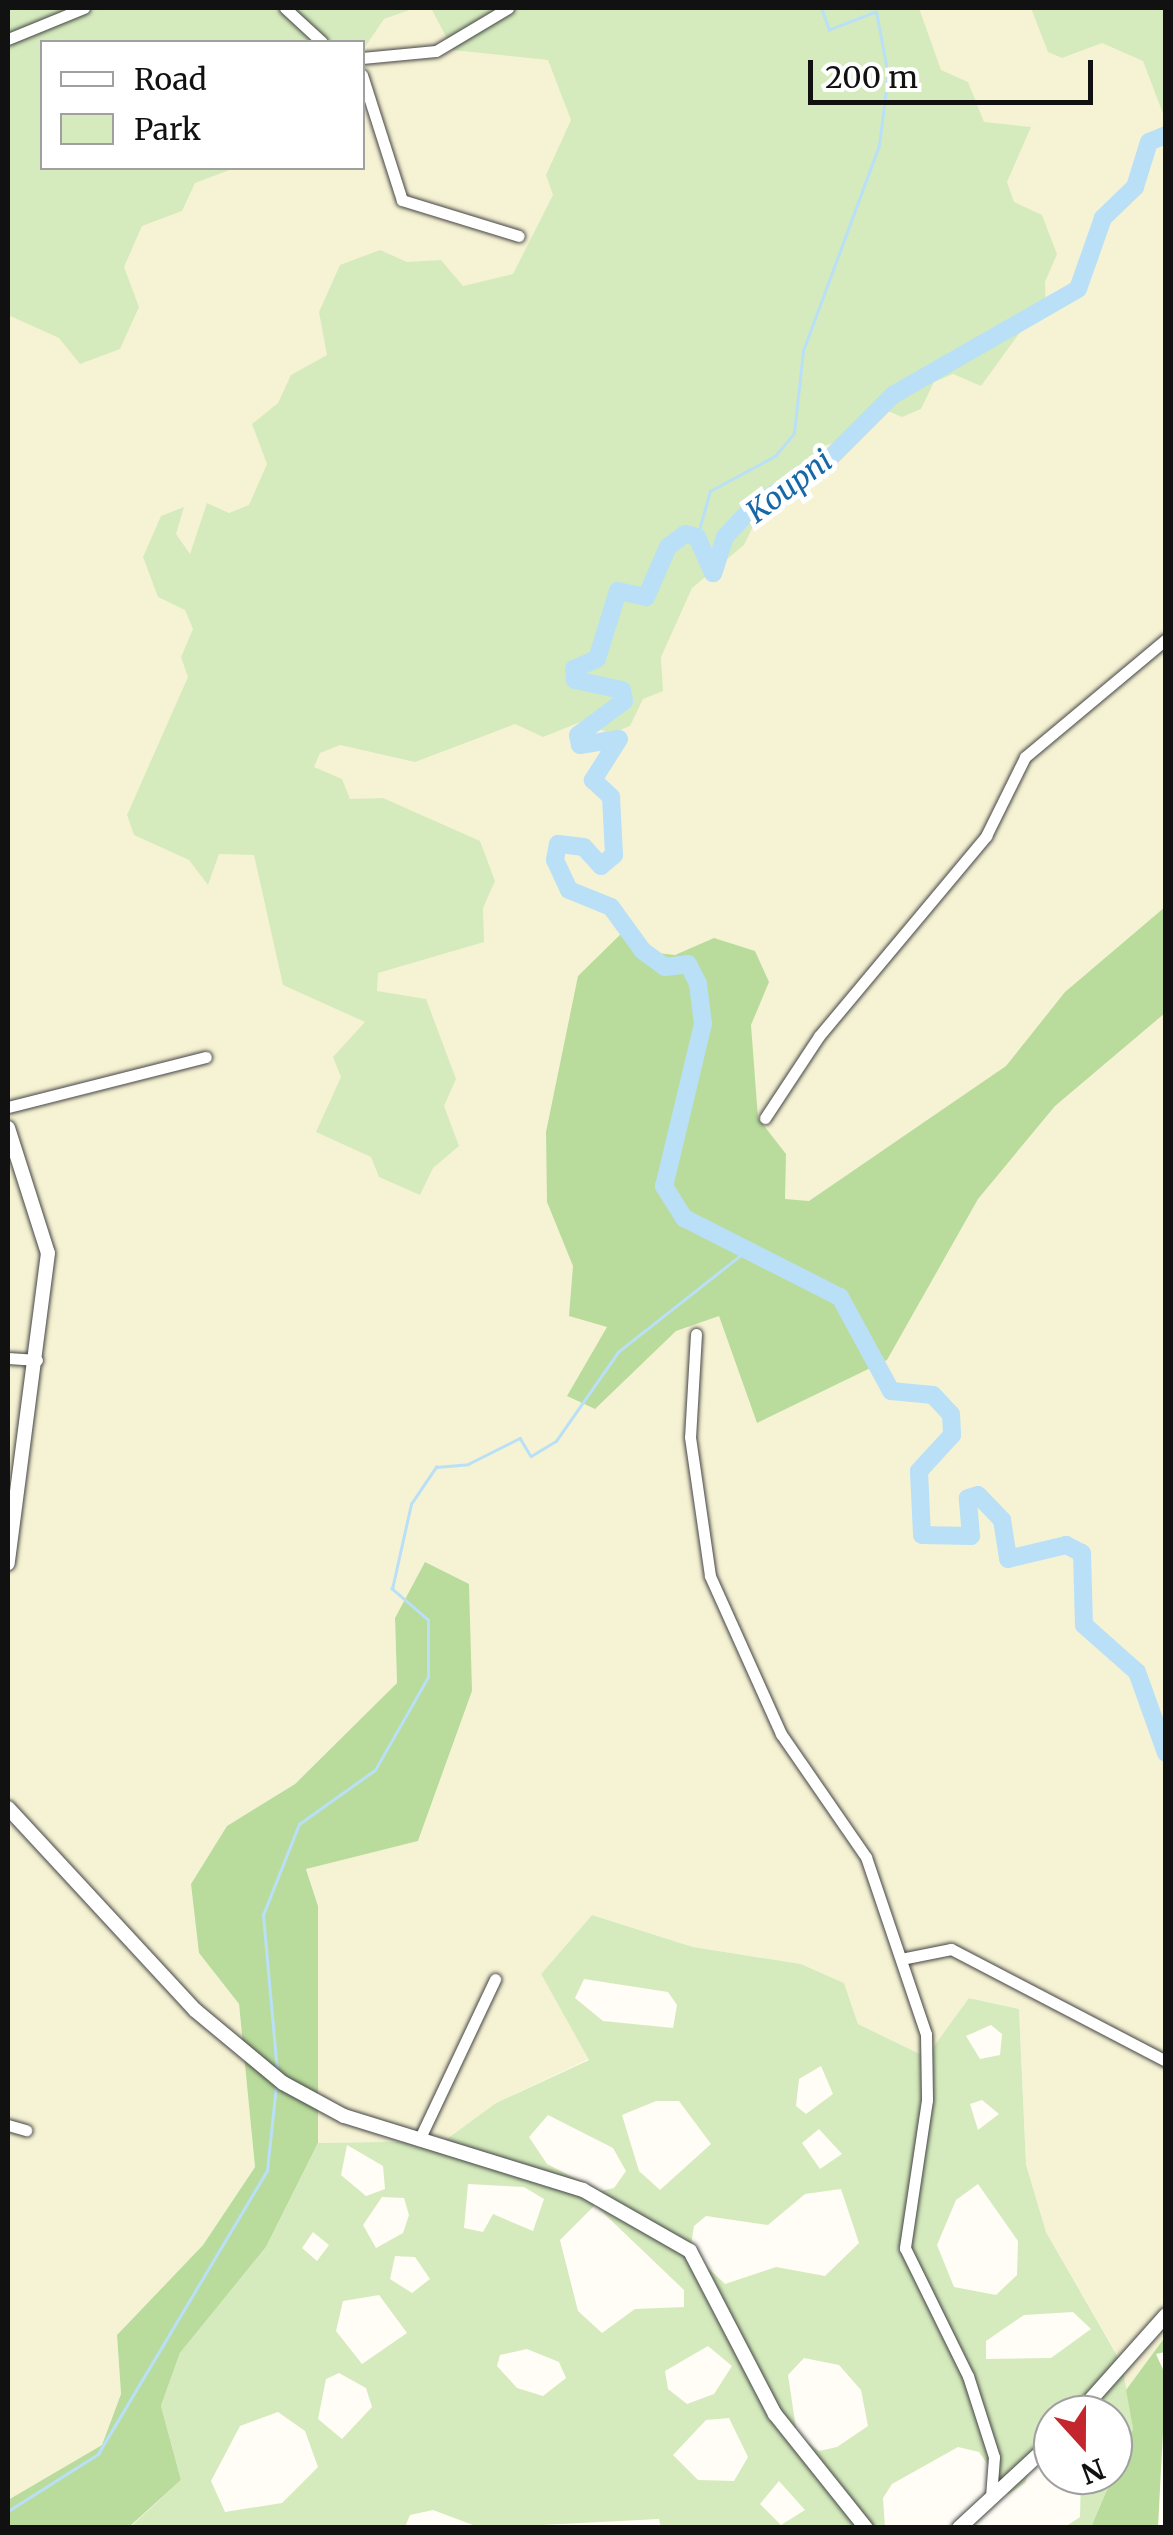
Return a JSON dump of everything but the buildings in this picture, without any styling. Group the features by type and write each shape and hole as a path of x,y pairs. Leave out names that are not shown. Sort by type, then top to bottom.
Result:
{"street":[{"path":"8,39 84,8"},
{"path":"285,8 320,40"},
{"path":"365,58 436,52 508,8"},
{"path":"365,85 406,205 520,236"},
{"path":"765,1118 819,1036 986,836 1025,757 1166,639"},
{"path":"8,1108 206,1056"},
{"path":"8,1129 48,1252 8,1563"},
{"path":"696,1334 690,1438 710,1576 781,1734 866,1856 906,1958 926,2034 927,2100 906,2256 968,2376 994,2457 991,2497"},
{"path":"8,1358 37,1360"},
{"path":"8,1808 231,2046 344,2116 583,2190 690,2251 775,2414 866,2528"},
{"path":"906,1958 951,1949 1166,2061"},
{"path":"418,2140 496,1979"},
{"path":"8,2126 26,2130"},
{"path":"1095,2395 1166,2315"},
{"path":"959,2528 1033,2459"}],"shaded area":[{"path":"8,8 1165,8 1165,2337 1126,2390 1122,2363 1046,2232 1026,2163 1019,2009 970,1998 926,2057 858,2024 844,1983 801,1964 693,1947 592,1915 541,1974 589,2059 496,2103 444,2141 318,2143 318,1906 306,1868 418,1841 472,1691 395,1618 397,1683 295,1784 227,1826 199,1953 239,2004 255,2167 203,2245 117,2335 121,2394 102,2445 8,2500"}],"green space":[{"path":"8,8 415,8 384,19 365,47 365,40 40,40 40,170 230,170 195,183 182,211 142,226 124,267 139,307 120,349 80,364 59,338 8,315"},
{"path":"431,8 919,8 941,70 968,82 984,122 1031,127 1007,182 1014,202 1042,215 1057,254 1045,282 1046,316 1026,324 981,386 953,374 934,382 921,409 902,417 874,405 861,432 822,447 809,475 789,483 777,510 757,518 744,545 692,588 661,657 663,691 643,699 630,726 610,734 583,721 543,737 515,724 415,762 340,745 320,753 314,767 342,779 350,799 383,798 480,841 495,881 483,908 484,942 378,973 377,991 426,999 456,1079 444,1106 459,1146 433,1168 420,1195 379,1177 371,1157 316,1132 341,1077 333,1057 365,1022 283,985 254,855 219,854 208,885 189,860 134,835 127,815 188,677 181,657 193,629 185,610 158,597 143,557 161,516 184,507 176,534 190,554 207,503 229,513 249,505 267,464 252,424 278,403 291,375 327,355 319,312 340,265 380,250 407,262 441,260 463,286 513,274 553,195 546,175 571,120 548,60 453,50"},
{"path":"1031,8 1165,8 1165,119 1143,61 1102,43 1062,58 1048,52"},
{"path":"1165,907 1165,1013 1055,1106 978,1199 887,1360 757,1423 719,1316 676,1331 595,1409 567,1396 607,1327 569,1316 573,1266 547,1202 546,1132 578,976 628,927 639,951 675,955 714,938 755,951 769,982 751,1025 758,1118 786,1154 785,1199 809,1201 1006,1066 1065,992"},
{"path":"425,1562 469,1584 472,1691 418,1841 306,1869 318,1906 318,2143 266,2247 180,2353 161,2406 181,2480 129,2527 8,2527 8,2500 102,2445 121,2394 117,2335 203,2245 255,2167 239,2004 199,1953 191,1884 227,1826 295,1784 397,1683 395,1618"},
{"path":"592,1915 693,1947 801,1964 844,1983 858,2024 926,2057 969,1998 1019,2009 1026,2164 1046,2232 1122,2364 1127,2395 1033,2395 1033,2461 1025,2483 1009,2494 979,2452 958,2447 892,2484 883,2498 885,2527 661,2528 659,2519 481,2528 433,2510 410,2515 405,2527 129,2528 181,2480 161,2406 180,2353 266,2247 318,2143 444,2141 496,2103 589,2060 541,1974","holes":["584,1979 668,1992 677,2005 673,2028 603,2021 575,1998","991,2025 1002,2034 1000,2055 980,2059 966,2036","821,2066 833,2094 806,2114 796,2106 799,2079","982,2100 999,2114 978,2130 970,2104","656,2101 679,2101 711,2144 660,2190 639,2171 622,2115","548,2115 613,2148 626,2171 614,2188 600,2191 547,2164 529,2137","819,2129 842,2154 820,2169 802,2143","347,2145 383,2166 385,2189 366,2196 341,2175","468,2184 524,2187 544,2199 533,2231 493,2214 483,2232 464,2228","978,2184 1018,2241 1017,2275 996,2295 954,2287 937,2245 956,2200","841,2189 859,2243 825,2276 776,2267 725,2284 690,2251 694,2226 706,2216 768,2225 805,2194","382,2197 404,2198 409,2215 403,2233 376,2248 363,2225","595,2205 684,2290 684,2307 635,2309 602,2333 578,2311 560,2240","313,2232 329,2245 317,2261 302,2248","395,2256 415,2257 430,2279 412,2293 390,2279","379,2295 407,2333 362,2364 336,2331 343,2301","1073,2312 1091,2329 1051,2358 986,2359 986,2341 1024,2315","708,2346 732,2366 714,2394 687,2404 668,2389 665,2371","527,2349 559,2362 566,2378 543,2396 517,2388 497,2366 500,2355","804,2358 839,2365 861,2390 868,2426 837,2447 819,2451 797,2435 788,2375","339,2373 366,2388 372,2407 342,2439 318,2419 326,2379","278,2412 305,2431 318,2467 282,2503 225,2512 211,2481 240,2426","729,2418 748,2457 734,2481 698,2480 673,2455 706,2420","779,2481 805,2510 781,2525 760,2504"]},
{"path":"1165,2337 1165,2352 1156,2354 1166,2376 1158,2527 1091,2527 1105,2495 1133,2495 1133,2395 1127,2395 1126,2390"},
{"path":"1081,2495 1105,2495 1091,2527 1065,2527 1080,2517"}],"waterway":[{"path":"697,537 710,491 775,456 794,433 803,351 879,145 888,75 876,12 829,30 821,8"},
{"name":"Koupni","path":"1166,135 1149,142 1135,187 1103,218 1078,289 893,395 827,461 753,507 725,537 713,573 697,537 685,534 668,547 646,597 618,591 597,659 574,669 575,680 622,690 624,701 578,735 580,745 619,739 593,780 611,797 614,855 601,866 584,847 558,844 555,860 569,890 611,907 643,951 665,967 688,964 698,984 703,1024 664,1186 684,1218 840,1297 891,1391 933,1395 951,1414 952,1435 919,1471 922,1535 971,1536 968,1498 978,1495 1002,1520 1008,1559 1066,1545 1082,1553 1084,1625 1137,1672 1166,1753"},
{"path":"277,2072 263,1915 299,1824 375,1770 428,1677 428,1620 392,1589 411,1504 436,1467 468,1464 520,1438 531,1456 556,1441 618,1352 746,1251"},
{"path":"8,2511 98,2454 267,2171 276,2085"}]}
